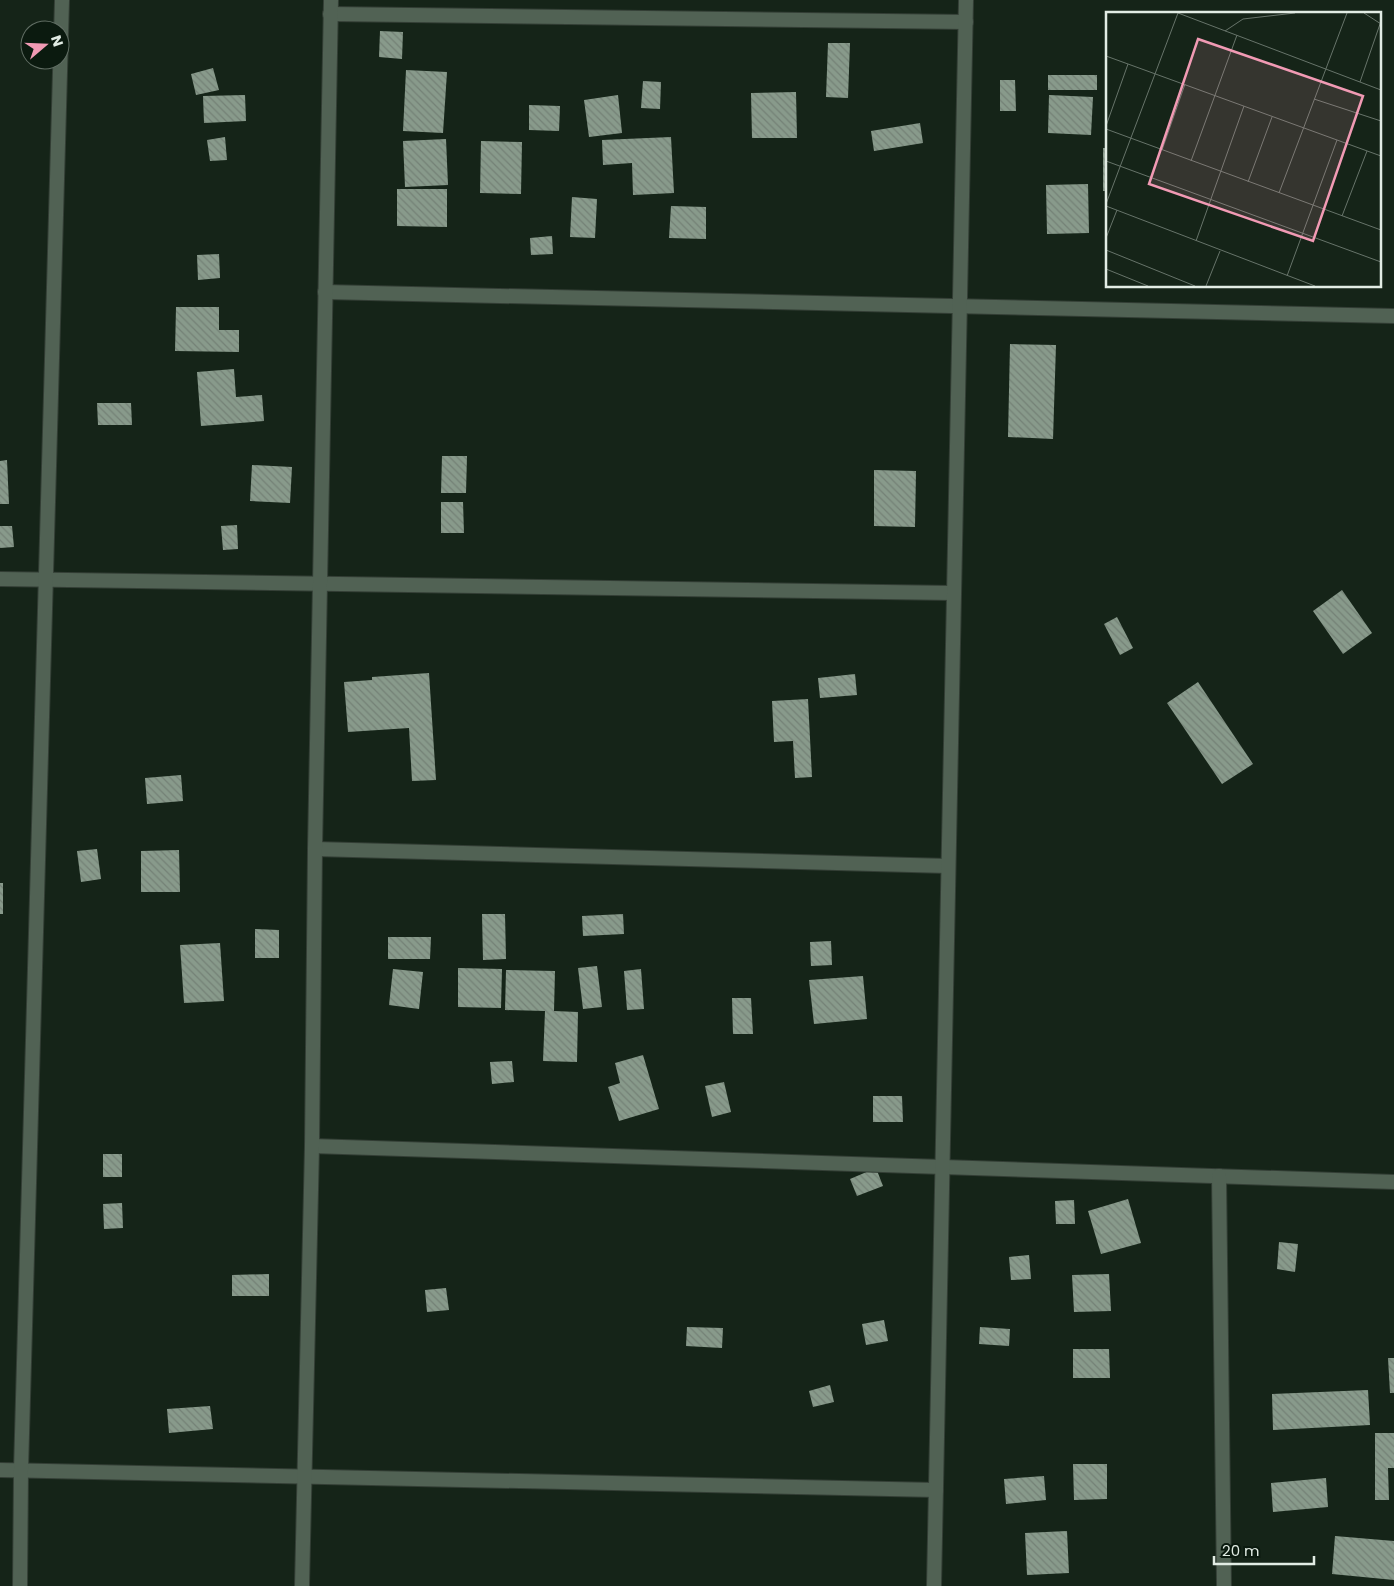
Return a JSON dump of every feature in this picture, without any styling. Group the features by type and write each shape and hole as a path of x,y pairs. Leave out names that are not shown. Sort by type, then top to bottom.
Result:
{"street":[{"path":"20,1586 20,1470 47,580 62,0"},
{"path":"934,1586 966,0"},
{"path":"302,1586 312,1146 315,849 331,7 966,22"},
{"path":"325,292 1394,316"},
{"path":"0,579 953,593"},
{"path":"315,849 948,866"},
{"path":"312,1146 1394,1182"},
{"path":"1219,1176 1224,1586"},
{"path":"0,1470 936,1490"}],"building":[{"path":"380,31 403,32 402,59 379,57"},
{"path":"828,43 850,43 848,98 826,97"},
{"path":"213,68 219,90 196,95 191,74"},
{"path":"406,70 447,72 443,133 403,131"},
{"path":"1048,75 1097,75 1097,90 1048,90"},
{"path":"1000,80 1015,80 1016,111 1000,111"},
{"path":"643,81 661,82 660,109 641,108"},
{"path":"796,92 797,138 752,138 751,93"},
{"path":"245,95 246,121 204,123 203,96"},
{"path":"618,95 622,133 589,137 584,100"},
{"path":"1049,95 1093,97 1091,135 1048,133"},
{"path":"529,105 560,106 559,131 529,130"},
{"path":"920,123 923,143 874,151 871,131"},
{"path":"225,137 227,160 210,161 207,140"},
{"path":"671,137 674,193 633,195 632,163 603,165 602,140"},
{"path":"446,139 448,185 405,187 403,141"},
{"path":"481,141 522,142 521,194 480,193"},
{"path":"1103,148 1106,148 1106,191 1103,191"},
{"path":"1088,184 1089,233 1047,234 1046,185"},
{"path":"397,189 447,189 447,227 397,226"},
{"path":"572,197 597,199 595,238 570,237"},
{"path":"671,206 706,207 706,239 669,238"},
{"path":"552,236 553,254 531,255 530,238"},
{"path":"219,254 220,278 198,280 197,255"},
{"path":"176,307 219,307 219,330 239,330 239,352 175,351"},
{"path":"1010,344 1056,345 1053,439 1008,437"},
{"path":"234,369 236,397 262,395 264,421 201,426 197,372"},
{"path":"97,403 131,403 132,425 98,425"},
{"path":"442,456 467,456 466,493 441,493"},
{"path":"7,460 9,504 0,504 0,461"},
{"path":"252,465 292,467 290,503 250,501"},
{"path":"874,470 916,471 915,527 874,526"},
{"path":"441,502 463,502 464,533 441,533"},
{"path":"237,525 238,549 223,550 221,526"},
{"path":"0,526 12,526 14,547 0,548"},
{"path":"1342,590 1372,633 1343,654 1313,611"},
{"path":"1117,617 1133,648 1120,655 1104,624"},
{"path":"429,673 436,780 412,781 409,728 348,732 344,682 372,680 372,677"},
{"path":"855,674 857,695 820,698 818,678"},
{"path":"1198,682 1253,764 1222,784 1167,703"},
{"path":"808,699 812,777 795,778 793,741 774,742 772,701"},
{"path":"181,775 183,801 147,804 145,778"},
{"path":"97,849 101,879 81,882 77,851"},
{"path":"179,850 180,892 141,892 141,851"},
{"path":"0,883 3,883 3,914 0,914"},
{"path":"482,914 505,914 506,959 483,960"},
{"path":"623,914 624,934 583,936 582,916"},
{"path":"255,929 279,930 279,958 255,958"},
{"path":"388,937 431,937 430,959 388,959"},
{"path":"831,941 832,965 811,966 810,942"},
{"path":"220,943 224,1001 184,1003 180,945"},
{"path":"597,966 602,1007 583,1009 578,968"},
{"path":"458,968 502,969 501,1008 458,1007"},
{"path":"393,969 423,972 419,1009 389,1005"},
{"path":"641,969 644,1009 627,1010 624,971"},
{"path":"506,970 555,971 554,1011 578,1012 577,1062 543,1061 545,1011 505,1010"},
{"path":"863,976 867,1019 814,1024 809,980"},
{"path":"732,998 751,998 753,1034 733,1034"},
{"path":"643,1055 659,1109 619,1121 608,1087 620,1083 615,1063"},
{"path":"512,1061 514,1082 492,1084 490,1062"},
{"path":"724,1082 731,1112 712,1117 705,1086"},
{"path":"873,1096 902,1096 903,1122 873,1122"},
{"path":"103,1154 122,1154 122,1177 103,1177"},
{"path":"876,1168 883,1186 857,1196 850,1179"},
{"path":"1128,1199 1141,1243 1101,1254 1088,1211"},
{"path":"1074,1200 1075,1224 1056,1224 1055,1201"},
{"path":"122,1203 123,1228 104,1229 103,1204"},
{"path":"1279,1242 1298,1244 1295,1272 1277,1269"},
{"path":"1029,1255 1031,1279 1011,1280 1009,1257"},
{"path":"269,1274 269,1296 232,1296 232,1275"},
{"path":"1109,1274 1111,1311 1074,1312 1072,1275"},
{"path":"446,1288 449,1310 427,1312 425,1290"},
{"path":"884,1320 888,1341 866,1345 862,1324"},
{"path":"687,1327 723,1328 722,1348 686,1346"},
{"path":"980,1327 1010,1329 1009,1346 979,1344"},
{"path":"1073,1349 1109,1349 1110,1378 1073,1378"},
{"path":"1388,1358 1394,1358 1394,1393 1390,1393"},
{"path":"830,1385 834,1402 813,1407 809,1391"},
{"path":"1368,1390 1370,1425 1273,1430 1272,1394"},
{"path":"210,1406 213,1429 169,1433 167,1409"},
{"path":"1375,1433 1394,1433 1394,1468 1388,1468 1389,1500 1375,1500"},
{"path":"1073,1464 1107,1464 1107,1499 1074,1500"},
{"path":"1044,1476 1046,1500 1006,1504 1004,1479"},
{"path":"1326,1478 1328,1507 1273,1512 1271,1483"},
{"path":"1067,1531 1069,1573 1027,1575 1025,1533"},
{"path":"1335,1536 1394,1541 1394,1580 1332,1574"}]}
